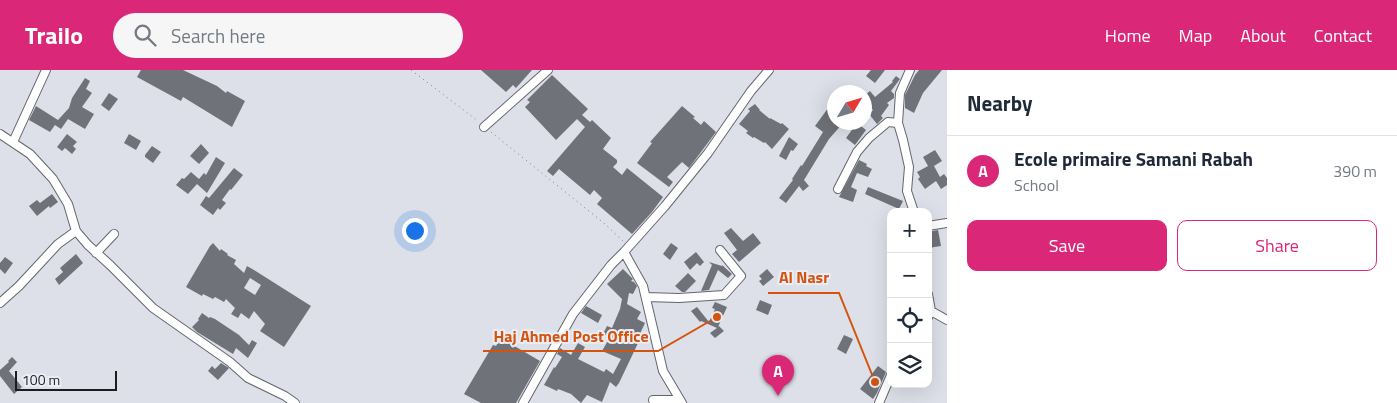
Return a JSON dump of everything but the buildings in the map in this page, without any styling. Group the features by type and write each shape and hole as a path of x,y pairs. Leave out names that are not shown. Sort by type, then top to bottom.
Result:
{"street":[{"path":"12,142 46,70"},
{"path":"484,127 548,70"},
{"path":"523,403 573,314 611,265 627,250 708,153 751,90 769,70"},
{"path":"910,70 900,93 898,123 909,167 908,191 913,208"},
{"path":"838,189 857,152 869,138 888,122 898,123"},
{"path":"0,134 30,154 53,179 68,204 76,231 153,308 230,362 248,378 295,403"},
{"path":"932,225 947,223"},
{"path":"0,304 58,244 76,231"},
{"path":"96,253 114,234"},
{"path":"627,250 643,286 663,371 681,401"},
{"path":"646,297 678,298 724,295 741,276 720,250"},
{"path":"932,315 947,320"},
{"path":"879,403 887,384"},
{"path":"653,400 681,401"}],"path":[{"path":"411,70 605,224 627,250"}],"place":[{"name":"Haj Ahmed Post Office","path":"717,317"},
{"name":"Al Nasr","path":"875,382"},
{"name":"Ecole primaire Samani Rabah","path":"778,396"}]}
